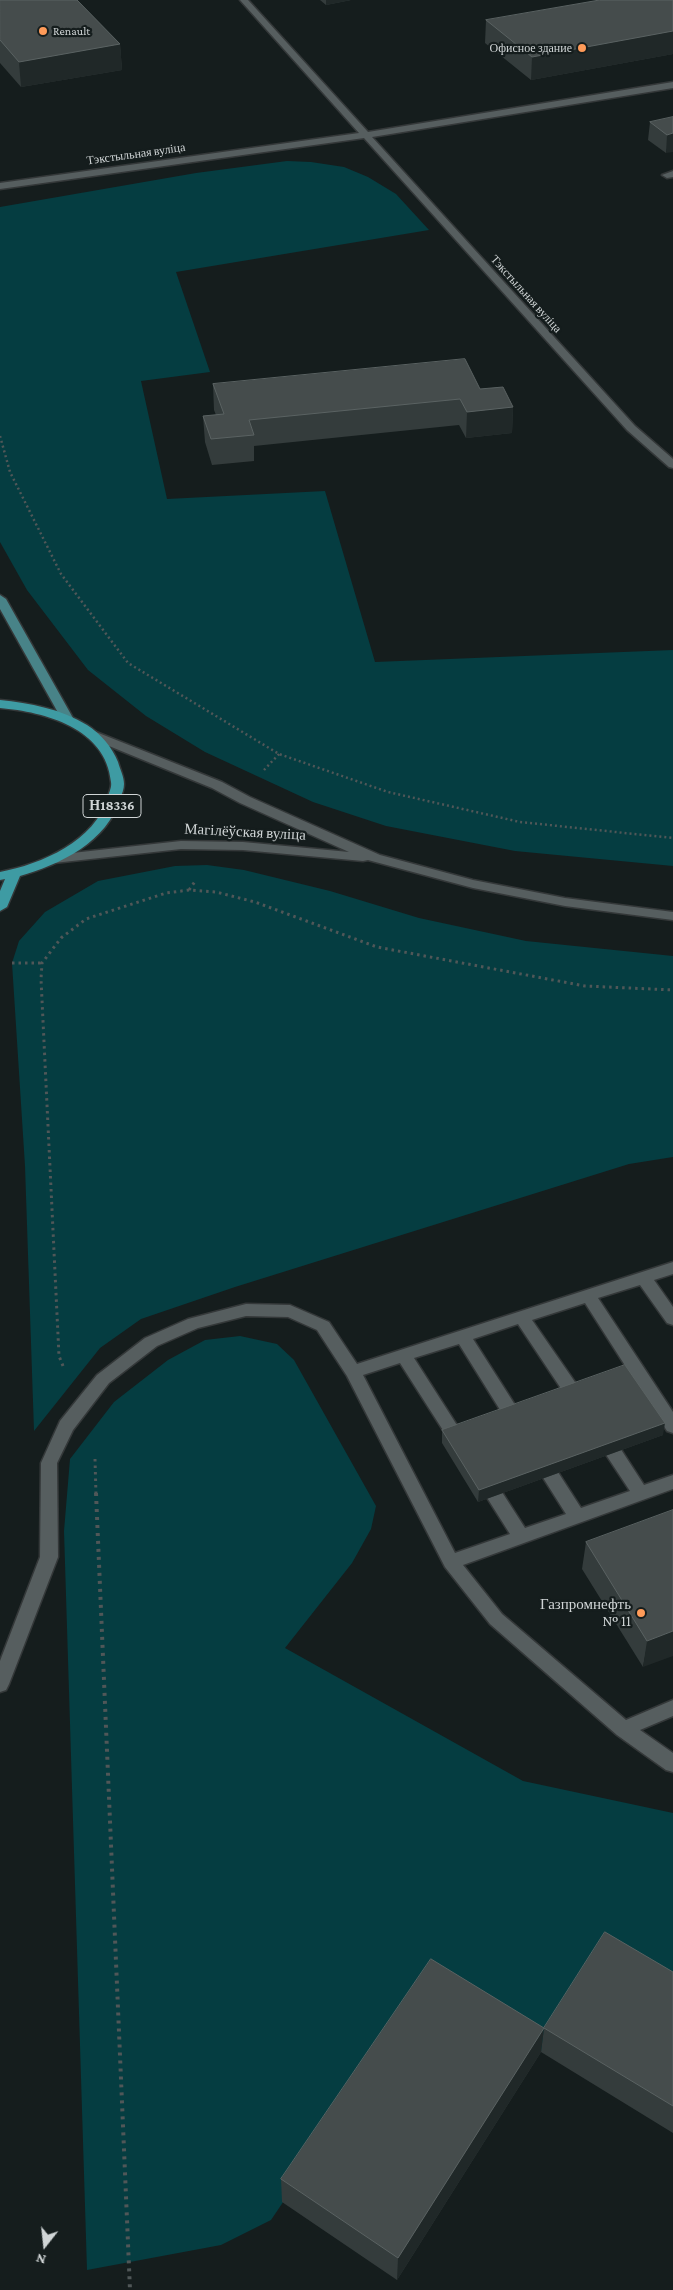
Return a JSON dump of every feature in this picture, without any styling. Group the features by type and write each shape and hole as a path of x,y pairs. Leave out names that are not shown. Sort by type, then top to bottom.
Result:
{"highway":[{"name":"Н18336","path":"0,704 22,706 67,718 92,734 111,757 118,784 110,812 88,838 54,859 7,875 0,907"}],"main road":[{"name":"Н18336","path":"0,599 67,718"}],"street":[{"name":"Тэкстыльная вуліца","path":"244,0 625,421 673,465"},
{"name":"Тэкстыльная вуліца","path":"0,186 365,134 673,85"},
{"name":"Магілёўская вуліца","path":"92,734 217,785 244,800 375,858 473,884 565,902 673,916"},
{"name":"Магілёўская вуліца","path":"54,859 181,844 243,846 375,858"},
{"path":"353,1372 673,1268"},
{"path":"643,1277 673,1319"},
{"path":"588,1295 673,1426"},
{"path":"0,1684 49,1557 49,1463 66,1426 103,1379 151,1342 194,1323 246,1310 290,1311 323,1326 353,1372 451,1562 496,1619 624,1729 673,1764"},
{"path":"522,1317 641,1494"},
{"path":"464,1336 577,1517"},
{"path":"404,1355 468,1454"},
{"path":"478,1471 521,1537"},
{"path":"451,1562 673,1482"},
{"path":"624,1729 673,1708"}],"path":[{"path":"0,436 10,472 61,574 128,662 279,754 388,792 520,822 673,838"},
{"path":"258,776 279,754"},
{"path":"66,1374 59,1356 41,979 42,963 61,938 86,919 166,894 189,890 216,892 255,902 377,947 585,986 673,990"},
{"path":"12,963 42,963"},
{"path":"94,1448 130,2290"}],"shaded area":[{"path":"287,161 311,162 344,167 368,177 396,194 429,230 176,272 210,372 141,381 167,499 325,491 375,662 673,650 673,866 515,851 386,826 313,802 205,752 146,716 88,670 27,590 0,542 0,207 196,173"},
{"path":"207,865 244,870 330,891 419,918 526,941 673,956 673,1157 629,1164 235,1287 141,1319 100,1348 34,1431 25,1166 12,963 19,941 45,912 98,881 175,866"},
{"path":"240,1336 277,1344 294,1360 376,1506 371,1529 352,1563 285,1648 523,1781 673,1813 673,2000 601,1958 541,2052 430,1984 271,2220 221,2245 87,2270 64,1531 70,1459 114,1402 168,1360 205,1340"}],"building":[{"name":"Renault","path":"0,0 77,0 120,44 19,62 0,40"},
{"path":"600,0 673,0 673,31 532,57 486,20"},
{"path":"673,117 673,133 667,135 650,122"},
{"path":"465,359 480,389 503,387 513,407 467,412 460,399 249,420 254,435 211,439 203,416 224,414 213,384"},
{"path":"625,1365 665,1423 479,1490 442,1430"},
{"name":"Газпромнефть № 11","path":"673,1510 673,1631 647,1641 586,1542"},
{"path":"605,1932 673,1972 673,2106 544,2028"},
{"path":"431,1959 544,2028 398,2258 281,2179"}],"place":[{"name":"Renault","path":"43,31"},
{"name":"Офисное здание","path":"582,48"},
{"name":"Газпромнефть № 11","path":"641,1613"}]}
